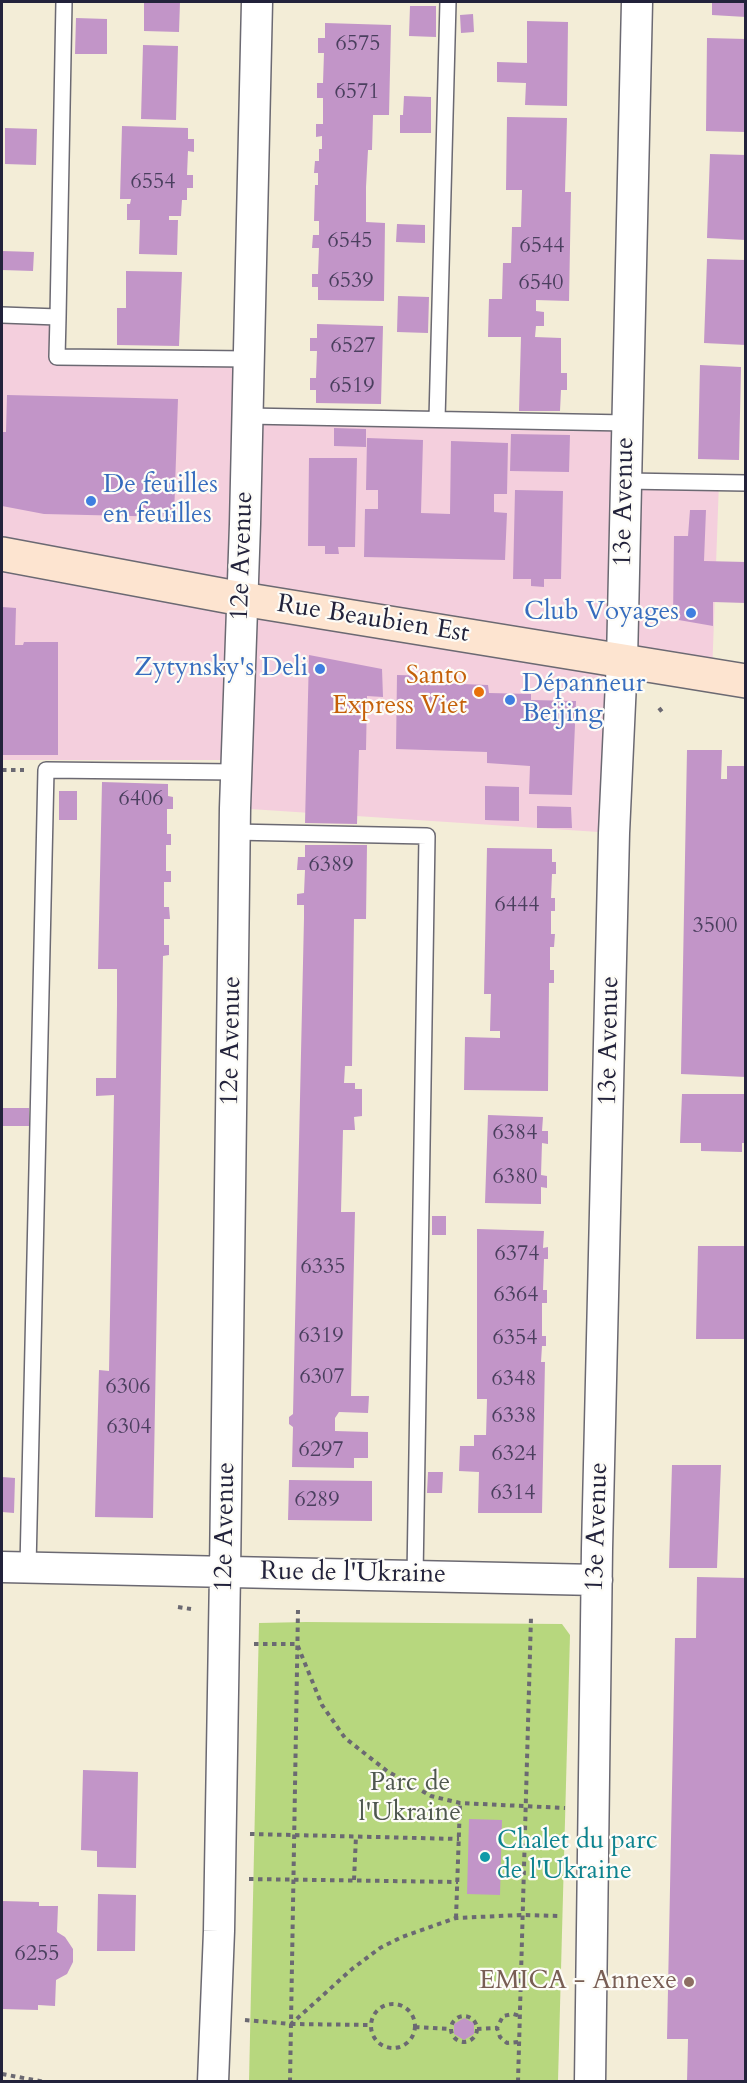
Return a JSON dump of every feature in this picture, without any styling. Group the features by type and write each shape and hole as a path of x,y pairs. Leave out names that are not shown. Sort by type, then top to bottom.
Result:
{"street":[{"name":"12e Avenue","path":"213,2082 219,1920 225,1572 234,832 249,359 257,2"},
{"name":"13e Avenue","path":"590,2082 597,1580 614,833 622,660 637,2"},
{"name":"Rue Beaubien Est","path":"2,554 242,599 746,681"},
{"name":"Rue de l'Ukraine","path":"15,1567 597,1580"}],"lane":[{"path":"64,2 57,357 249,359"},
{"path":"437,419 448,2"},
{"path":"2,315 58,317"},
{"path":"247,416 627,423"},
{"path":"626,481 746,483"},
{"path":"15,1567 46,770 236,772"},
{"path":"234,832 427,836 415,1576"}],"path":[{"path":"659,708 663,713"},
{"path":"178,1607 191,1609"},
{"path":"290,2082 298,1610"},
{"path":"518,2082 531,1617"},
{"path":"254,1644 297,1644"},
{"path":"297,1644 322,1705 345,1738 387,1771 431,1796 459,1803 568,1808"},
{"path":"456,1917 459,1803"},
{"path":"249,1833 459,1839"},
{"path":"354,1881 356,1836"},
{"path":"248,1879 458,1882"},
{"path":"291,2024 352,1969 380,1948 402,1937 456,1917 565,1916"},
{"path":"389,2004 397,2004 410,2010 414,2017 415,2027 412,2038 407,2043 394,2048 387,2047 375,2039 371,2025 376,2011 389,2004"},
{"path":"519,2041 507,2043 500,2037 497,2028 503,2016 513,2014 520,2016"},
{"path":"466,2016 474,2020 477,2029 475,2037 464,2042 456,2040 451,2029 458,2017 466,2016"},
{"path":"245,2020 291,2024 371,2025"},
{"path":"415,2027 451,2029"},
{"path":"477,2029 497,2028"},
{"path":"2,2074 45,2082"}],"shaded area":[{"path":"2,315 58,317 57,356 249,359 247,416 627,423 626,481 719,482 712,675 622,660 614,833 235,808 231,760 2,760"}],"green space":[{"name":"Parc de l'Ukraine","path":"259,1623 562,1624 570,1635 558,2081 249,2082"}],"building":[{"path":"144,2 180,2 179,32 144,31"},
{"path":"712,2 746,2 746,17 712,15"},
{"path":"410,6 436,6 436,37 409,36"},
{"path":"473,14 474,32 461,33 460,15"},
{"path":"76,18 107,19 107,54 75,54"},
{"path":"527,21 568,22 567,106 525,105 526,83 497,82 497,62 527,63"},
{"path":"325,23 391,25 389,115 373,115 372,150 368,150 366,187 366,222 385,223 384,301 318,300 318,287 312,287 312,274 318,274 319,248 312,248 313,235 319,235 319,221 314,221 315,185 318,185 318,173 314,173 315,161 319,161 319,149 322,149 322,136 316,137 316,124 323,124 323,98 317,98 317,83 323,83 324,53 318,53 318,38 325,38"},
{"path":"707,38 746,39 746,132 706,131"},
{"path":"143,45 178,46 176,120 141,119"},
{"path":"404,96 431,97 431,133 400,133 400,115 403,115"},
{"path":"507,117 567,118 565,192 571,192 569,301 536,300 536,311 544,312 544,326 536,326 535,337 561,338 561,373 567,373 567,390 561,390 560,411 519,411 521,337 488,337 489,299 502,299 503,263 511,263 512,227 521,227 522,190 506,190"},
{"path":"122,126 188,128 188,139 194,139 194,152 188,151 187,175 193,175 193,188 187,188 187,200 182,200 181,216 169,216 169,220 178,220 177,255 139,254 140,220 127,220 127,204 130,204 131,199 120,199"},
{"path":"5,128 37,129 36,165 5,164"},
{"path":"710,154 746,155 746,240 707,238"},
{"path":"397,224 425,225 425,243 396,242"},
{"path":"2,251 34,252 33,271 2,270"},
{"path":"707,259 746,260 746,345 704,343"},
{"path":"126,271 182,272 179,346 117,345 117,308 126,308"},
{"path":"398,296 429,297 428,333 397,332"},
{"path":"317,324 383,326 381,404 316,403 316,390 310,390 310,378 316,378 317,351 310,351 310,338 317,338"},
{"path":"700,365 741,367 739,460 698,459"},
{"path":"7,395 178,399 174,517 44,514 2,506 2,432 6,432"},
{"path":"334,428 366,429 366,447 334,446"},
{"path":"511,434 570,435 569,472 510,471"},
{"path":"367,438 423,440 421,513 450,514 451,441 508,443 507,494 494,494 494,512 507,513 505,560 364,557 365,509 378,509 378,490 366,490"},
{"path":"309,458 357,458 355,547 338,547 339,554 325,554 325,546 308,546"},
{"path":"515,490 563,491 561,579 544,579 544,587 531,586 531,579 513,579"},
{"path":"690,510 706,510 704,561 746,562 746,603 713,602 713,626 673,619 674,536 688,536"},
{"path":"2,607 16,608 15,645 23,645 24,642 58,642 58,755 2,755"},
{"path":"309,655 382,669 383,697 367,696 366,750 359,750 357,824 305,823"},
{"path":"397,675 435,676 435,683 488,685 489,693 531,694 531,700 576,701 572,795 529,794 530,766 487,763 487,752 396,749"},
{"path":"687,750 722,750 721,779 727,779 727,766 746,766 746,1077 681,1074"},
{"path":"102,782 168,784 168,796 173,797 173,809 167,809 167,834 171,834 171,845 166,845 166,871 171,871 171,882 164,882 164,907 169,907 170,919 164,919 164,945 169,945 169,955 163,956 153,1518 95,1517 99,1370 109,1371 114,1095 96,1096 96,1078 116,1078 117,1005 117,969 98,969"},
{"path":"485,786 519,787 519,821 485,820"},
{"path":"59,791 77,791 77,820 59,820"},
{"path":"537,806 571,807 572,828 537,828"},
{"path":"305,845 367,845 366,919 354,919 352,1066 345,1066 344,1083 355,1083 355,1089 362,1089 362,1116 354,1117 355,1130 343,1130 341,1212 355,1212 351,1396 369,1396 368,1413 339,1412 335,1418 335,1431 368,1432 368,1458 354,1458 354,1468 292,1467 293,1427 289,1424 289,1417 293,1414 304,918 304,905 297,905 297,894 304,893 305,870 297,870 298,857 305,857"},
{"path":"487,848 552,849 552,862 556,862 556,874 552,874 551,898 555,898 555,911 551,911 551,934 555,934 554,947 550,947 550,970 554,970 554,983 549,983 548,1091 464,1090 465,1037 500,1038 500,1031 490,1031 491,994 484,994"},
{"path":"682,1094 746,1094 746,1143 742,1143 742,1152 701,1151 701,1143 680,1143"},
{"path":"2,1108 29,1108 29,1126 2,1126"},
{"path":"488,1115 543,1117 542,1131 548,1131 548,1144 542,1143 541,1175 547,1176 547,1188 541,1187 541,1204 485,1203"},
{"path":"432,1216 446,1216 446,1235 432,1235"},
{"path":"477,1229 544,1231 543,1248 548,1247 548,1259 544,1259 543,1290 547,1290 547,1303 542,1303 542,1336 546,1336 546,1346 542,1346 541,1362 545,1362 542,1513 478,1513 479,1472 459,1471 460,1446 474,1446 474,1435 486,1435 487,1399 477,1399"},
{"path":"698,1246 746,1246 746,1339 696,1339"},
{"path":"672,1465 721,1465 717,1568 669,1568"},
{"path":"428,1472 443,1472 442,1493 427,1493"},
{"path":"2,1477 15,1478 14,1513 2,1512"},
{"path":"289,1480 372,1481 372,1521 288,1520"},
{"path":"697,1577 746,1578 746,2082 687,2082 688,2039 667,2039 675,1638 696,1638"},
{"path":"83,1770 138,1772 136,1868 97,1867 97,1851 81,1850"},
{"name":"Chalet du parc de l'Ukraine","path":"469,1819 502,1820 500,1895 467,1894"},
{"path":"98,1894 136,1895 135,1951 97,1951"},
{"path":"2,1901 39,1902 39,1906 58,1906 57,1932 65,1937 73,1949 73,1962 67,1974 56,1980 55,2006 38,2005 38,2010 2,2009"},
{"path":"464,2018 474,2023 474,2034 464,2040 454,2034 454,2024"}],"place":[{"name":"De feuilles en feuilles","path":"91,501"},
{"name":"Club Voyages","path":"691,613"},
{"name":"Zytynsky's Deli","path":"320,669"},
{"name":"Santo Express Viet","path":"479,692"},
{"name":"Dépanneur Beijing","path":"510,700"},
{"name":"Chalet du parc de l'Ukraine","path":"485,1857"},
{"name":"EMICA - Annexe","path":"689,1982"}]}
